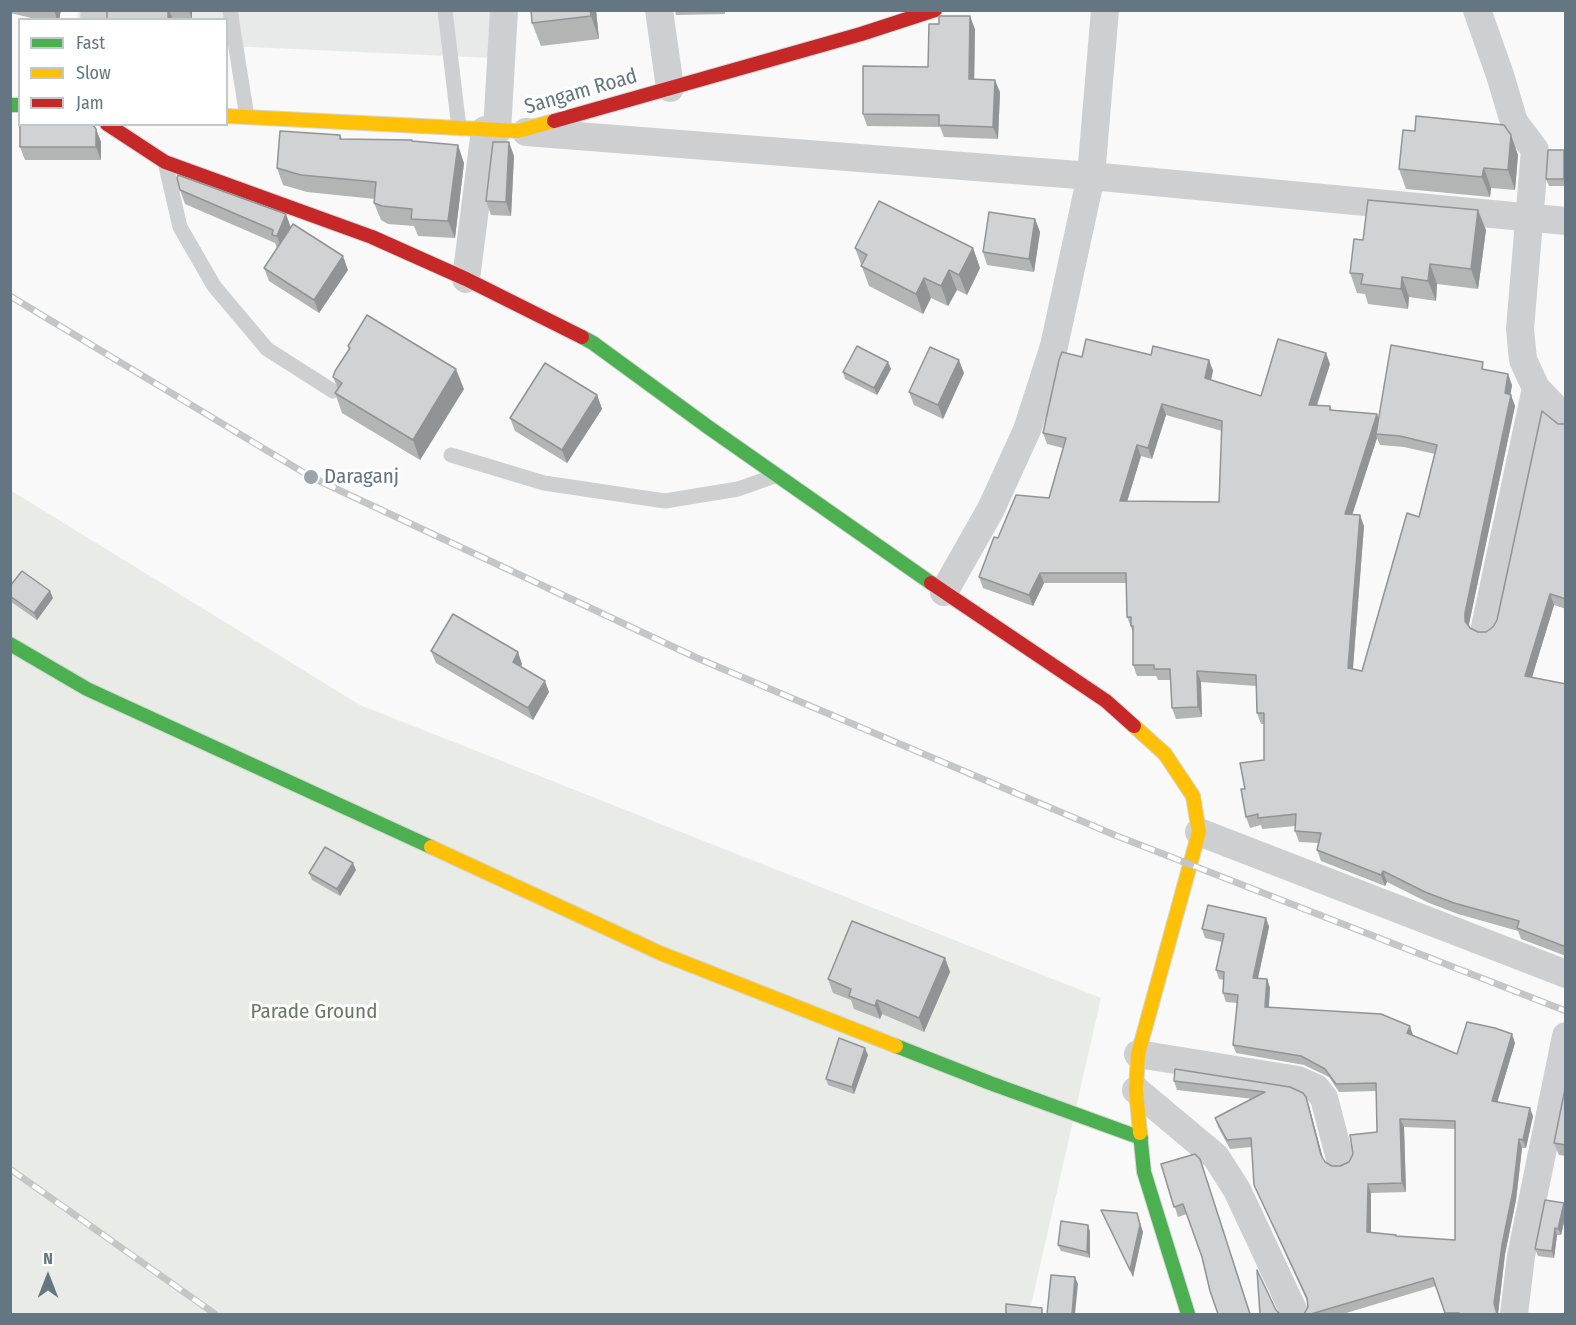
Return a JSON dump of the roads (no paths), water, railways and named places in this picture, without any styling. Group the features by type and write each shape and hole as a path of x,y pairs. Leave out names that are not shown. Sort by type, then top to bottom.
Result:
{"street":[{"path":"466,279 490,130 504,10"},
{"path":"659,10 670,88"},
{"name":"Sangam Road","path":"228,116 490,130 670,88 861,34 935,10"},
{"path":"944,592 991,509 1027,430 1054,346 1091,176 1105,10"},
{"path":"1477,10 1514,122 1536,150 1520,329 1523,360 1536,388 1566,419"},
{"path":"110,126 165,162 372,237 466,279 593,343 944,592 1106,701 1165,754 1193,796 1199,832 1148,1013 1138,1054 1136,1090 1144,1172 1188,1314"},
{"path":"490,130 1091,176 1566,221"},
{"path":"1485,627 1536,388"},
{"path":"10,644 87,689 660,953 990,1083 1140,1138"},
{"path":"1199,832 1566,974"},
{"path":"1514,1314 1521,1256 1566,1036"},
{"path":"1138,1054 1298,1080 1316,1088 1326,1106 1340,1159"},
{"path":"1136,1090 1216,1157 1237,1190 1295,1314"}],"lane":[{"path":"230,10 247,117"},
{"path":"445,10 490,130"},
{"path":"165,162 180,227 214,286 267,349 333,392"},
{"path":"451,455 544,483 665,501 738,489 778,476"}],"railway":[{"path":"10,296 311,477 697,658 1117,836 1566,1011"},
{"path":"10,1169 215,1314"}],"place":[{"name":"Daraganj","path":"311,477"}],"park label":[{"name":"Parade Ground","path":"314,1012"}]}
